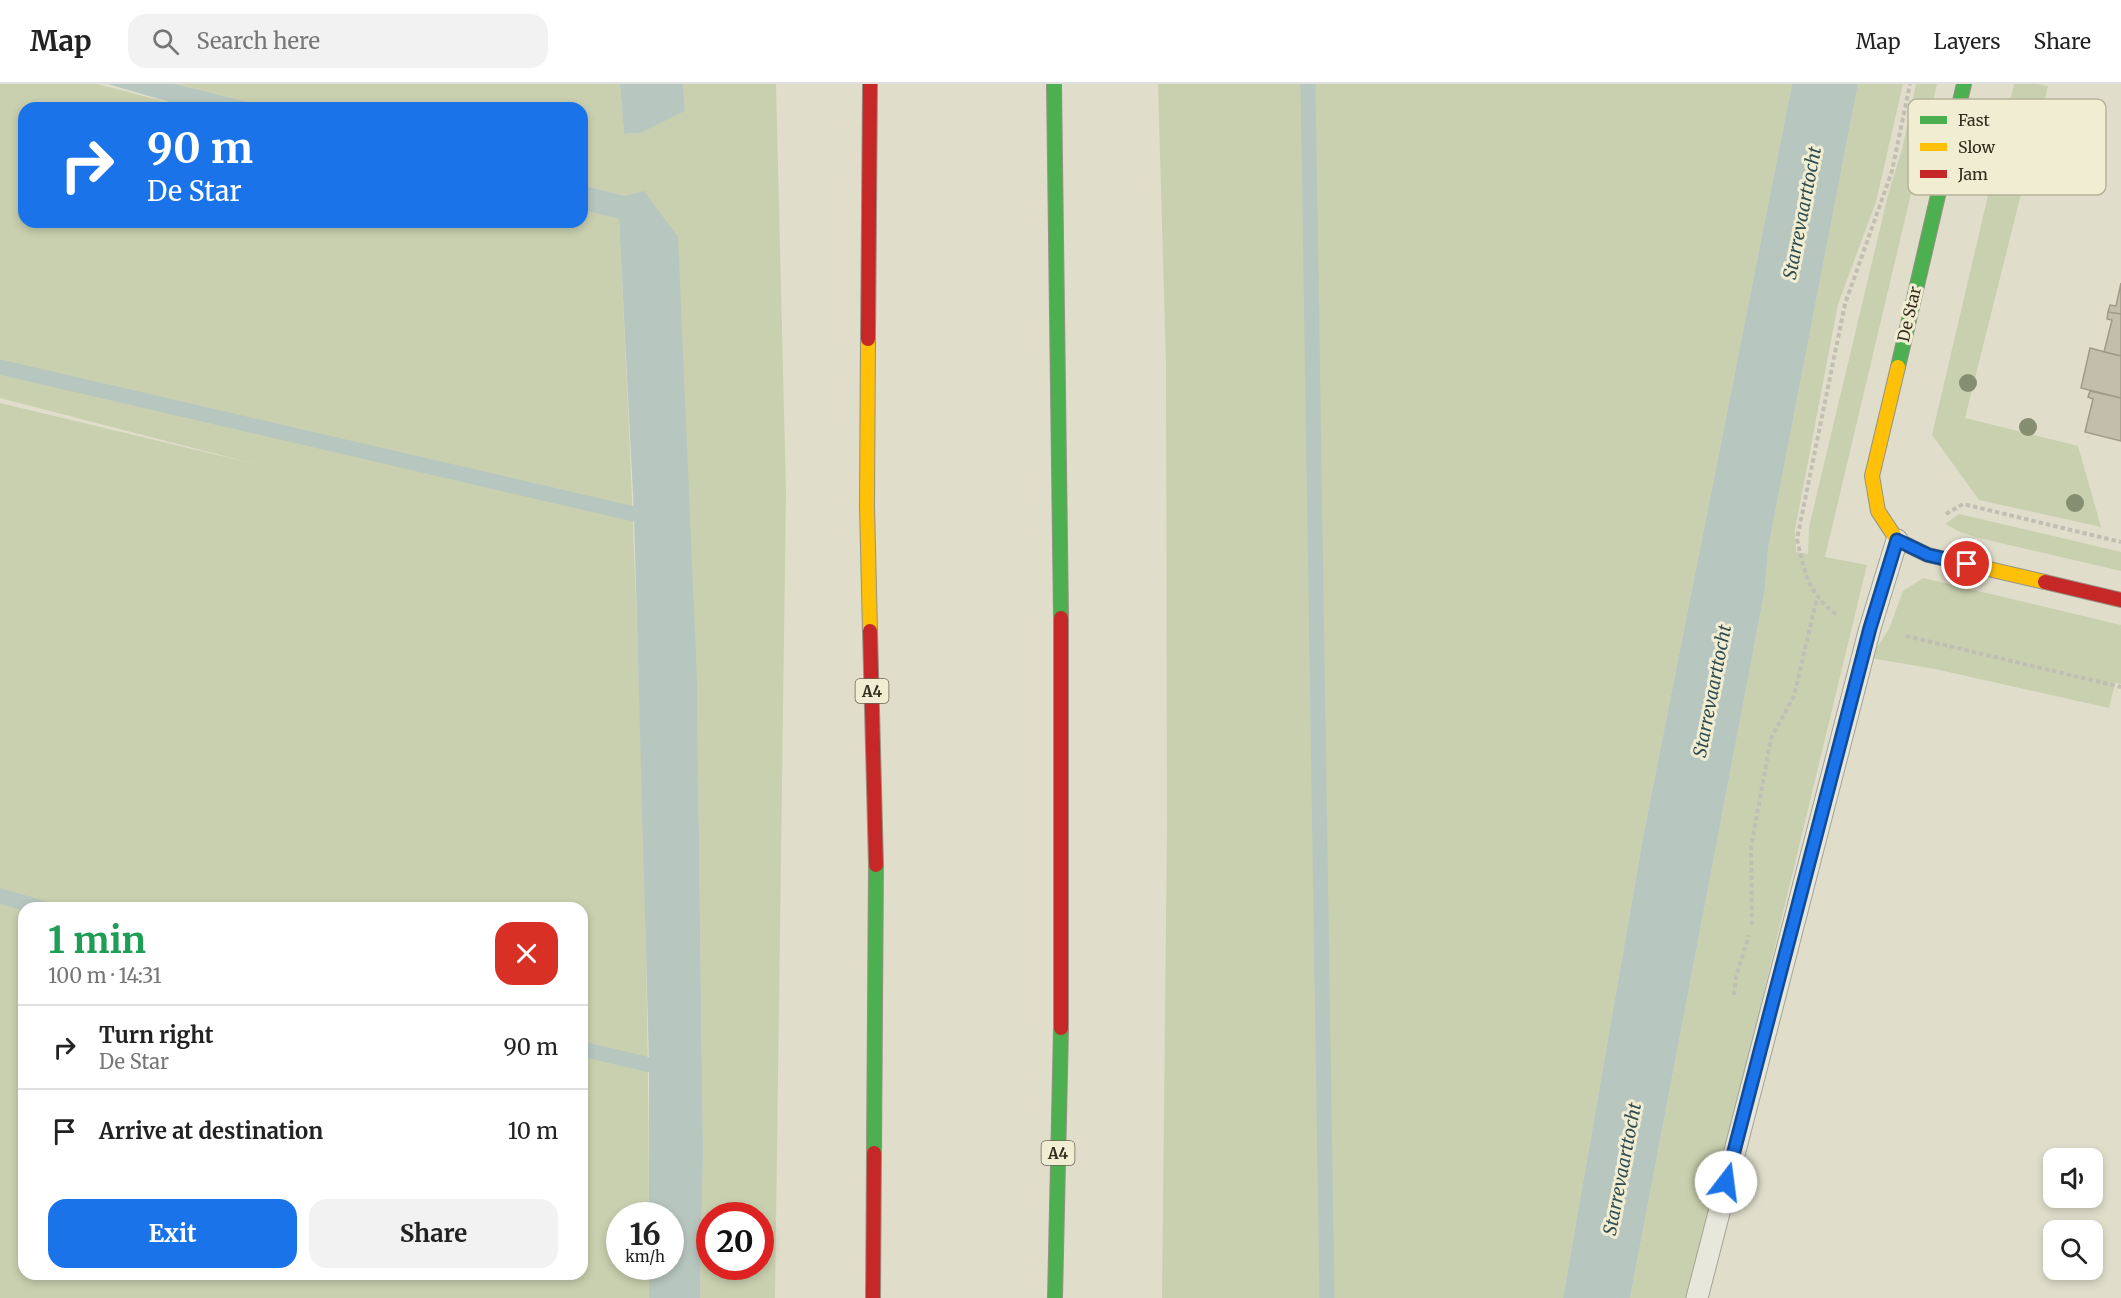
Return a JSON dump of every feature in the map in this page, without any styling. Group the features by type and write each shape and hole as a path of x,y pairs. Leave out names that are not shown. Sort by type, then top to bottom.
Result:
{"main road":[{"name":"A4","path":"870,84 867,506 877,900 873,1298"},
{"name":"A4","path":"1054,84 1061,561 1060,1007 1055,1298"},
{"name":"De Star","path":"1960,99 1964,84"},
{"name":"De Star","path":"1897,540 1878,511 1872,476 1938,195"},
{"path":"1897,540 1928,555 2121,600"}],"lane":[{"path":"1697,1298 1870,628 1897,540"}],"path":[{"path":"1910,84 1892,171 1845,304 1797,539 1805,576 1817,597 1834,613 1870,628 2121,687"},
{"path":"1897,540 1963,504 2121,542"},
{"path":"1733,1000 1736,977 1753,923 1751,847 1771,738 1794,696 1817,597"}],"green space":[{"path":"0,84 97,84 167,102 18,102 18,228 588,228 588,211 619,219 640,717 649,1202 606,1202 606,1280 649,1280 649,1298 0,1298 0,403 255,464 0,398 0,372 546,494 249,424 0,361"},
{"path":"175,84 620,84 624,134 641,133 685,111 683,84 776,84 786,492 775,1298 700,1298 700,1280 774,1280 774,1202 702,1202 697,680 625,196 588,187 588,102 248,102"},
{"path":"1158,84 1792,84 1644,832 1563,1298 1162,1298 1167,827 1166,365"},
{"path":"1858,84 1903,84 1876,202 1838,304 1795,530 1796,552 1808,554 1809,527 1888,195 1908,121 1908,195 1911,195 1825,557 1867,565 1690,1298 1630,1298 1765,589 1768,549"},
{"path":"1916,84 1937,84 1933,99 1913,99"},
{"path":"2014,84 2048,86 2045,99 2010,99"},
{"path":"1988,195 2021,195 1965,418 2078,446 2101,527 1979,500 1932,435"},
{"path":"1959,514 2121,552 2121,571 1979,538 1945,524"},
{"path":"1923,578 2121,625 2121,684 2115,683 2109,708 1935,669 1870,658 1889,629 1903,591"}],"water":[{"path":"108,84 175,84 248,102 170,102"},
{"path":"620,84 683,84 685,111 641,133 624,134"},
{"name":"Starrevaarttocht","path":"1792,84 1858,84 1768,549 1765,589 1630,1298 1563,1298 1644,832"},
{"path":"588,187 625,196 644,191 678,237 697,680 703,1153 702,1202 696,1202 696,1280 700,1280 700,1298 649,1298 649,1280 684,1280 684,1202 649,1202 649,1062 634,514 619,219 588,211"}],"building":[{"path":"2121,283 2121,314 2108,312 2110,305 2116,306"},
{"path":"2108,312 2121,314 2121,356 2104,352 2112,320 2107,319"},
{"path":"2090,348 2121,356 2121,398 2081,388"},
{"path":"2090,391 2121,398 2121,441 2085,432 2093,399 2088,397"}],"waterway":[{"path":"1308,84 1327,1298"},
{"path":"0,367 634,514 655,514"},
{"path":"0,896 21,902"},
{"path":"588,1050 667,1069"}],"traffic: fast":[{"path":"1054,84 1061,618"},
{"path":"1961,99 1964,84"},
{"path":"1898,367 1938,195"},
{"path":"874,1153 876,865"},
{"path":"1055,1298 1061,1028"}],"traffic: slow":[{"path":"868,339 867,506 870,631"},
{"path":"1898,367 1872,476 1878,511 1897,540 1928,555 2045,582"}],"traffic: jam":[{"path":"868,339 870,84"},
{"path":"2045,582 2121,600"},
{"path":"1061,618 1061,1028"},
{"path":"870,631 876,865"},
{"path":"873,1298 874,1153"}],"route":[{"path":"1726,1182 1870,628 1897,540 1928,555 1967,564"}]}
